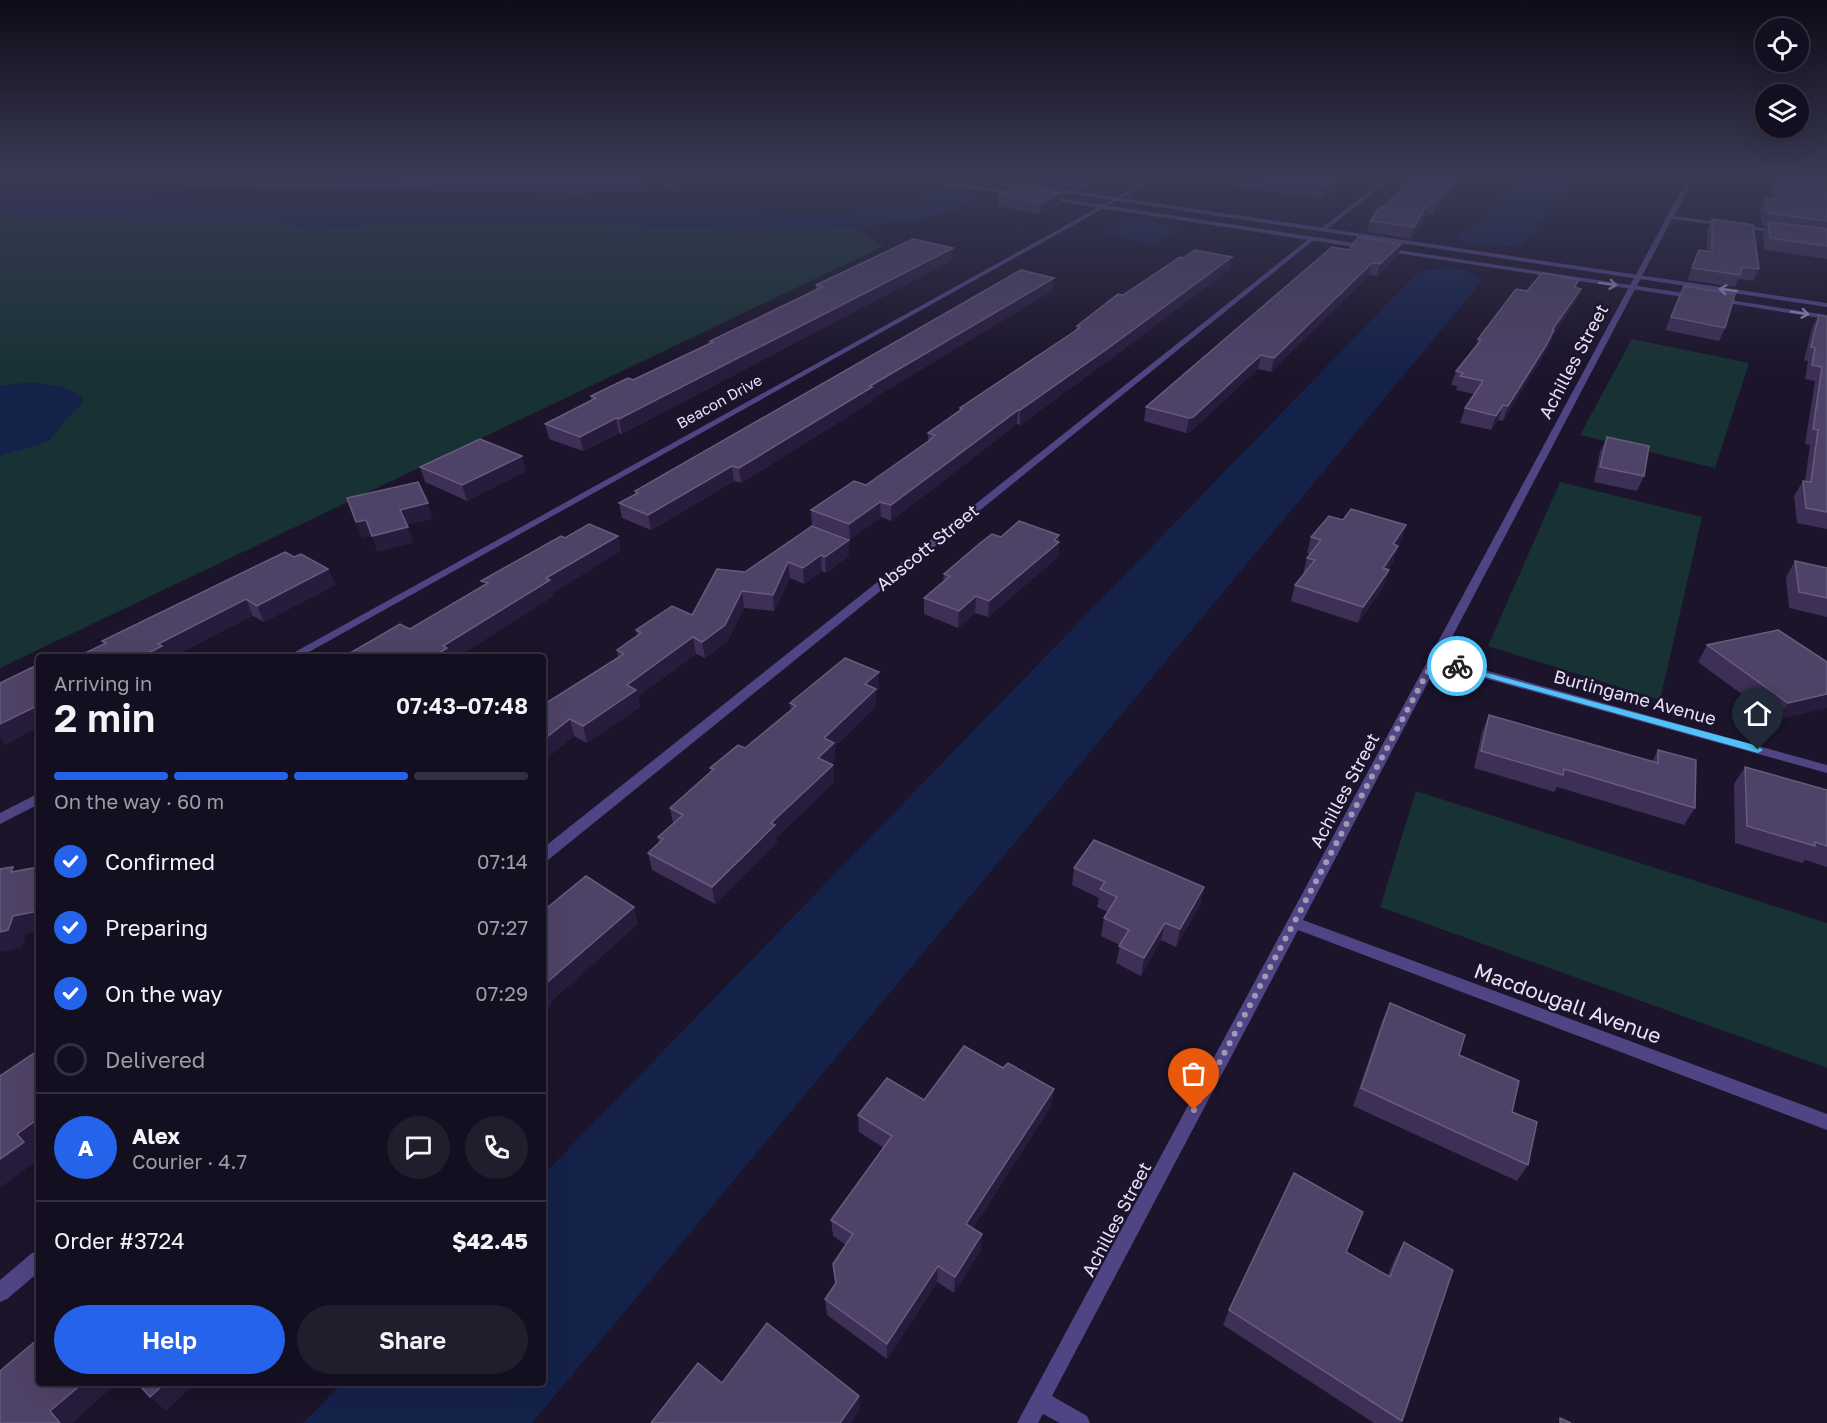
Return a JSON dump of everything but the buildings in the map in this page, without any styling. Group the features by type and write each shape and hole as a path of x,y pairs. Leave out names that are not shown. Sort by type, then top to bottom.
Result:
{"street":[{"name":"Beacon Drive","path":"297,654 1043,240"},
{"name":"Abscott Street","path":"546,854 1310,240"},
{"path":"1323,240 1827,305"},
{"path":"1386,240 1635,282 1701,298"},
{"name":"Achilles Street","path":"1027,1423 1658,240"},
{"path":"1713,300 1827,317"},
{"name":"Burlingame Avenue","path":"1434,660 1827,769"},
{"path":"0,819 36,800"},
{"name":"Macdougall Avenue","path":"1294,923 1827,1122"},
{"path":"0,1292 36,1262"},
{"path":"1039,1400 1080,1423"}],"green space":[{"path":"0,240 874,240 884,246 0,668"},
{"path":"1632,339 1749,363 1715,468 1580,435"},
{"path":"1560,482 1702,517 1660,700 1488,646"},
{"path":"1416,791 1827,923 1827,1068 1380,907"}],"water":[{"path":"1134,240 1161,240 1149,244"},
{"path":"1526,240 1522,245 1496,247 1480,246 1464,241"},
{"path":"1450,268 1468,271 1482,281 532,1423 303,1423 339,1386 546,1386 546,1172 1419,271"},
{"path":"32,382 72,391 83,398 81,405 49,441 0,456 0,386"}],"way so far":[{"path":"1194,1110 1434,660 1457,666"}],"route":[{"path":"1457,666 1758,750"}]}
